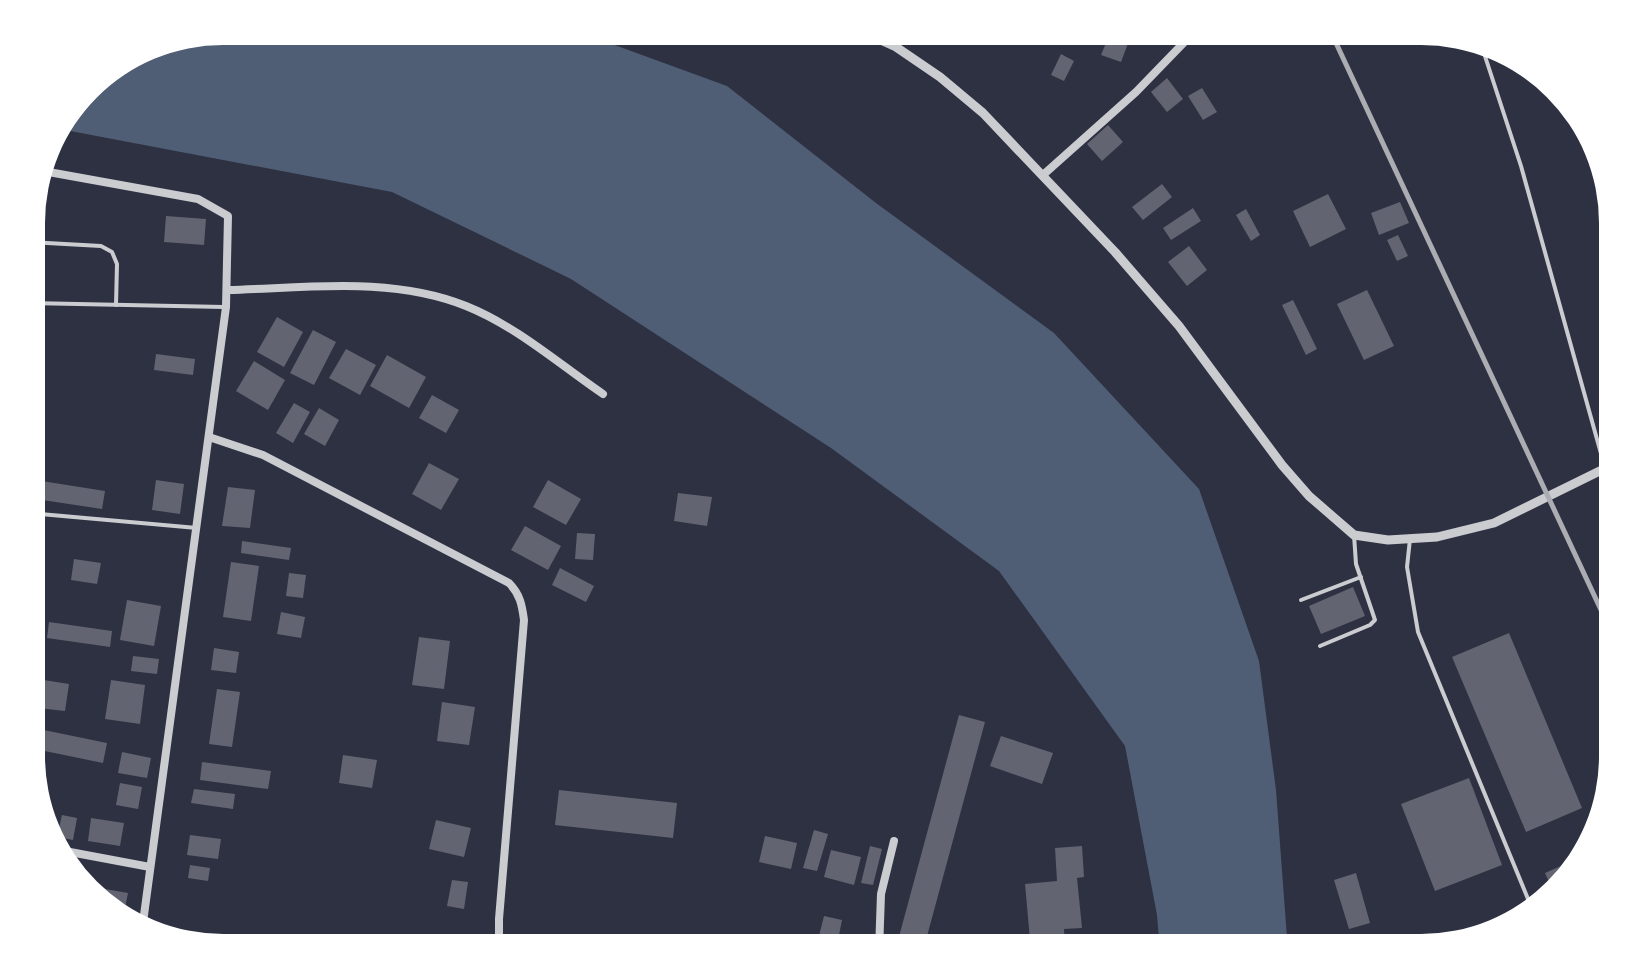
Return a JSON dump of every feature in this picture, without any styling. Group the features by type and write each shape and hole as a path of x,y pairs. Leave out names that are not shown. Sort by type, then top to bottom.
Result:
{"street":[{"path":"892,45 940,76 1043,176 1179,326 1282,465 1310,496 1354,534 1388,540 1437,537 1494,523 1599,471"},
{"path":"1043,176 1182,45"},
{"path":"52,173 198,199 228,216 226,308 144,915"},
{"path":"228,290 385,286 439,296 498,322 603,394"},
{"path":"209,437 264,454 516,589 524,620 499,934"},
{"path":"880,934 881,894 894,841"},
{"path":"74,853 150,867"}],"lane":[{"path":"1485,58 1526,185 1599,447"},
{"path":"45,243 101,246 112,252 117,264 116,305"},
{"path":"45,303 226,308"},
{"path":"45,514 196,528"},
{"path":"1320,646 1375,620 1356,564 1354,534"},
{"path":"1410,539 1407,567 1418,632 1528,898"},
{"path":"1300,600 1360,577"}],"water":[{"path":"223,45 615,45 727,86 876,203 1054,333 1199,489 1259,661 1276,790 1287,934 1159,934 1125,746 999,571 831,448 571,279 392,192 71,131 97,97 134,69 188,48"}],"building":[{"path":"1105,45 1127,45 1121,62 1101,55"},
{"path":"1061,54 1074,61 1064,81 1051,75"},
{"path":"1167,78 1183,99 1167,112 1151,92"},
{"path":"1202,88 1217,112 1203,120 1188,96"},
{"path":"1108,125 1123,142 1102,161 1087,144"},
{"path":"1162,184 1172,197 1143,220 1132,207"},
{"path":"1328,194 1346,229 1310,247 1293,211"},
{"path":"1400,202 1409,223 1379,235 1371,213"},
{"path":"1193,208 1201,221 1171,240 1163,228"},
{"path":"1246,209 1260,235 1251,241 1236,215"},
{"path":"166,216 206,219 204,245 164,242"},
{"path":"1398,235 1408,256 1397,261 1387,240"},
{"path":"1189,246 1207,270 1187,286 1168,262"},
{"path":"1367,290 1394,346 1364,360 1337,304"},
{"path":"1293,300 1317,349 1306,355 1282,305"},
{"path":"277,317 303,332 284,367 257,352"},
{"path":"313,330 336,342 314,385 290,373"},
{"path":"346,349 376,365 360,395 329,378"},
{"path":"156,354 195,359 193,375 154,370"},
{"path":"387,355 426,377 409,408 370,386"},
{"path":"254,361 285,380 268,410 236,391"},
{"path":"432,395 459,410 446,433 419,418"},
{"path":"294,403 310,412 293,443 276,433"},
{"path":"319,408 339,420 325,446 304,434"},
{"path":"429,463 459,479 441,510 412,494"},
{"path":"156,480 184,484 180,514 152,510"},
{"path":"548,480 581,499 566,525 533,507"},
{"path":"45,482 105,491 102,509 45,500"},
{"path":"228,487 255,490 250,528 222,526"},
{"path":"678,493 712,497 707,526 674,521"},
{"path":"525,526 561,546 548,570 511,550"},
{"path":"577,533 595,534 593,560 575,559"},
{"path":"242,541 291,548 289,560 241,553"},
{"path":"74,559 101,563 97,584 71,580"},
{"path":"231,562 259,566 251,621 223,617"},
{"path":"560,568 594,586 586,602 552,585"},
{"path":"289,573 306,575 303,598 286,596"},
{"path":"1353,587 1365,616 1321,634 1309,606"},
{"path":"127,600 161,606 154,646 120,640"},
{"path":"281,612 305,617 301,638 277,634"},
{"path":"49,622 112,631 110,647 47,638"},
{"path":"1509,633 1582,808 1526,832 1452,657"},
{"path":"419,637 450,641 444,689 412,685"},
{"path":"214,648 239,652 236,673 211,670"},
{"path":"133,656 159,659 157,674 131,671"},
{"path":"45,680 69,684 65,711 45,709"},
{"path":"111,680 145,685 140,724 105,719"},
{"path":"217,689 240,692 232,747 209,744"},
{"path":"442,702 475,707 469,745 437,741"},
{"path":"959,715 985,722 928,934 900,934"},
{"path":"45,730 107,743 103,763 45,751"},
{"path":"1001,736 1053,753 1042,784 990,766"},
{"path":"122,752 151,758 147,778 118,773"},
{"path":"343,755 377,760 372,788 339,783"},
{"path":"202,762 271,771 268,789 200,780"},
{"path":"1469,778 1502,865 1435,891 1401,804"},
{"path":"120,783 142,787 138,809 116,805"},
{"path":"194,789 235,794 233,809 191,803"},
{"path":"559,790 677,803 673,838 555,825"},
{"path":"62,815 77,818 73,840 66,839 60,825"},
{"path":"91,818 124,823 120,846 88,841"},
{"path":"436,820 471,828 464,857 429,849"},
{"path":"814,830 828,834 817,871 803,868"},
{"path":"190,835 221,839 218,859 187,855"},
{"path":"765,836 797,843 791,869 759,862"},
{"path":"870,846 882,849 873,885 861,883"},
{"path":"1082,846 1084,877 1077,878 1082,928 1064,929 1064,934 1029,934 1025,884 1057,881 1055,848"},
{"path":"831,850 861,857 854,885 824,877"},
{"path":"190,865 210,868 208,881 188,878"},
{"path":"1560,866 1548,880 1545,873"},
{"path":"1356,873 1370,923 1349,929 1334,880"},
{"path":"452,880 468,882 464,909 447,906"},
{"path":"105,889 128,893 126,904"},
{"path":"824,916 842,920 839,934 820,934"}],"railway":[{"path":"1337,45 1599,606"}]}
